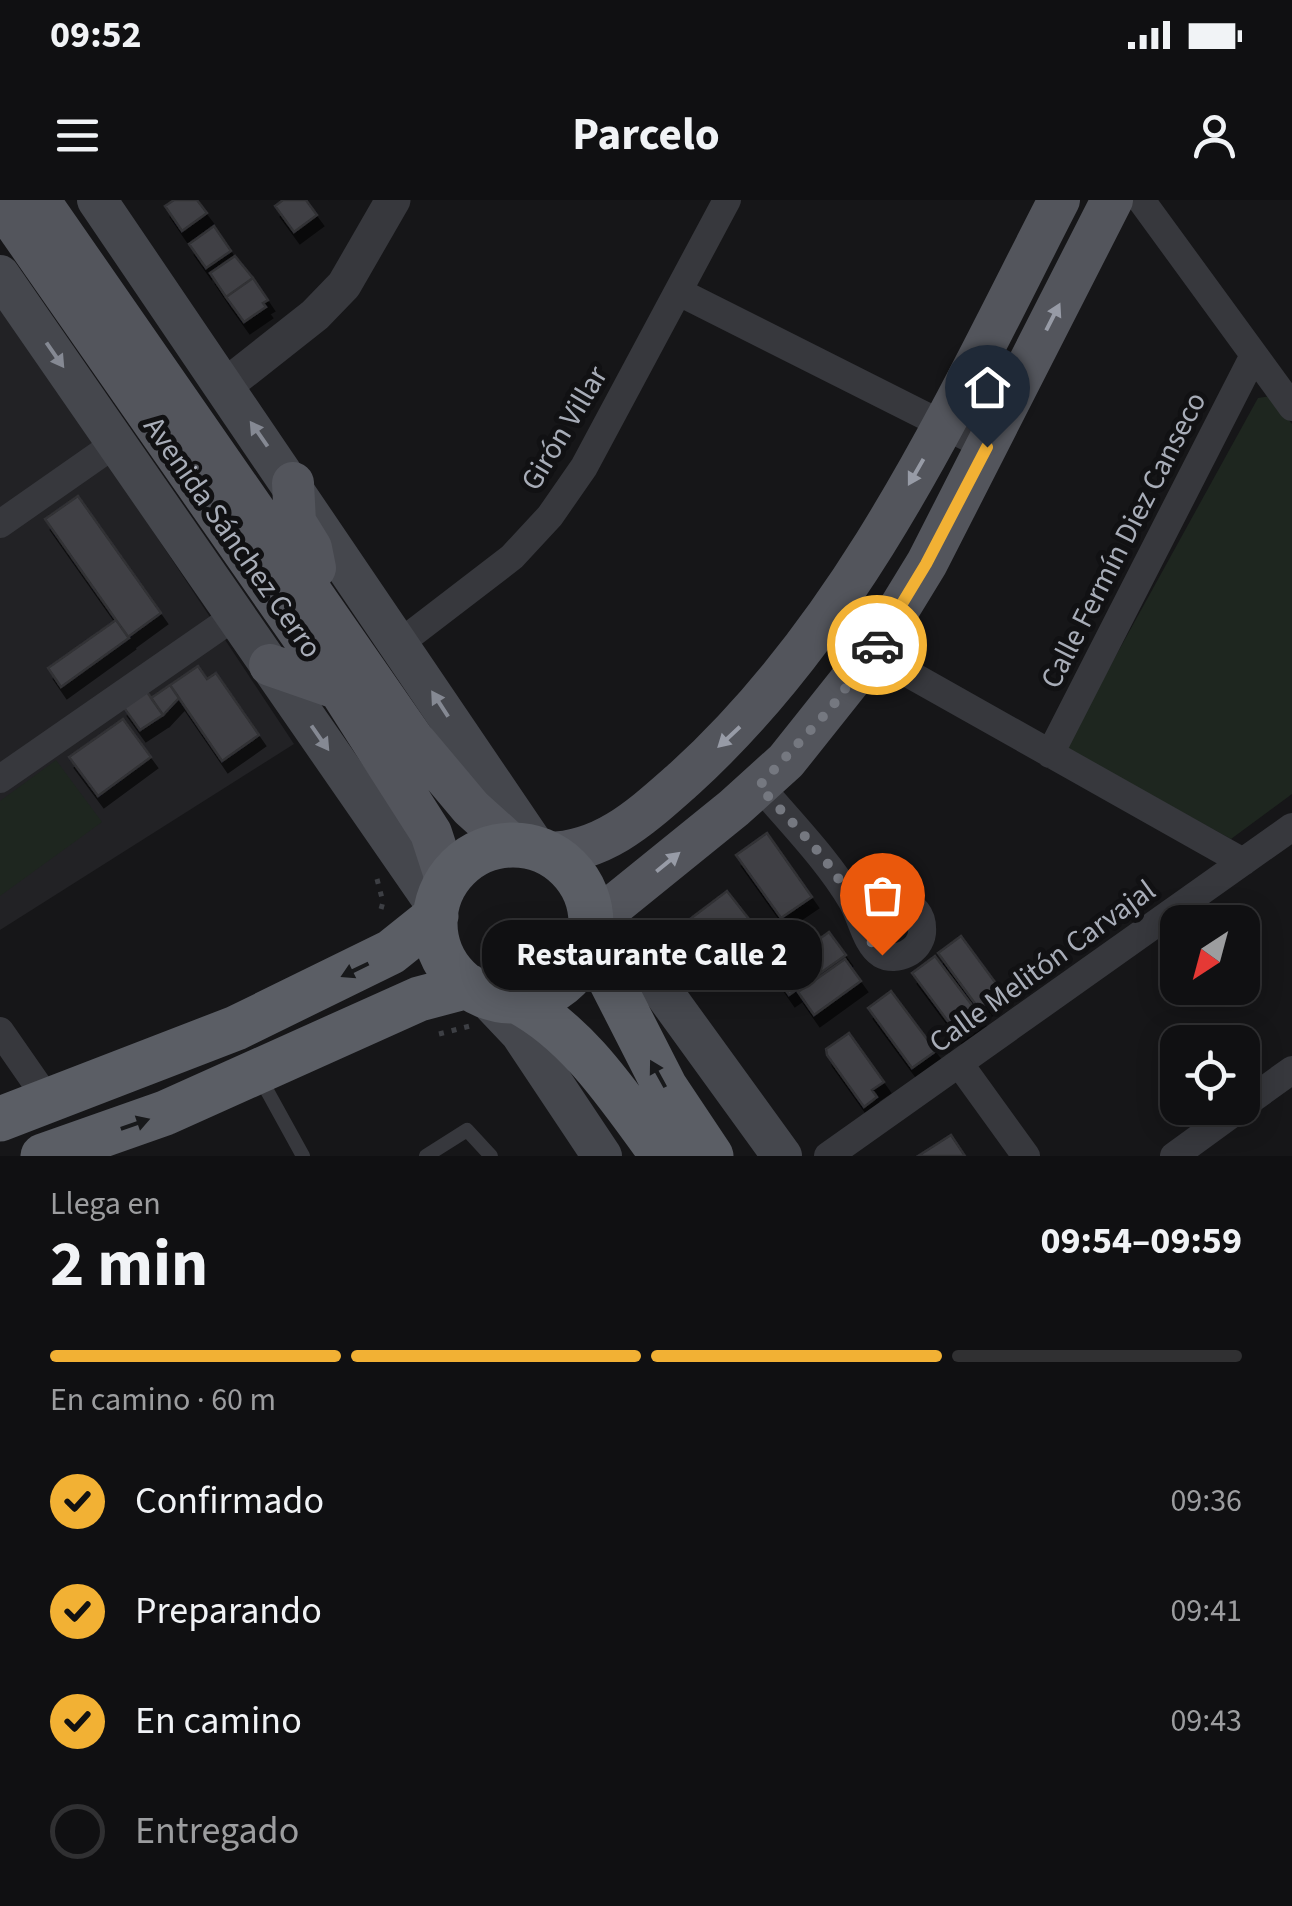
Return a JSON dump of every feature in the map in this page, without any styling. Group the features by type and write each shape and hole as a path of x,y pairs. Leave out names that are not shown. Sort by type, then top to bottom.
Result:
{"highway":[{"path":"0,1119 50,1103 236,1028 391,952 440,901 475,855 533,849 576,877 588,898 591,931 665,1086 711,1156"},
{"path":"440,901 442,955 489,994 544,1016 583,1054 663,1156"},
{"path":"43,1156 165,1113 429,995 545,994 569,978 591,931"},
{"path":"236,1028 256,1071"}],"main road":[{"name":"Avenida Sánchez Cerro","path":"40,200 413,739 471,808 533,849"},
{"path":"97,200 293,483 533,849 576,853 603,843 654,806 746,721 832,611 943,425 1059,200"},
{"path":"782,1156 648,971 591,931 759,786 831,708 872,653 926,564 1112,200"},
{"name":"Avenida Sánchez Cerro","path":"0,202 338,690 431,833 440,901"},
{"name":"Avenida Sánchez Cerro","path":"0,275 270,666 440,901"},
{"path":"293,483 294,522 311,548 322,608"},
{"path":"270,666 338,690"},
{"path":"489,994 520,1033 602,1156"}],"street":[{"path":"225,386 315,315 344,284 393,200"},
{"name":"Girón Villar","path":"400,643 512,557 550,516 584,466 727,200"},
{"path":"1141,200 1292,407"},
{"path":"680,292 987,447"},
{"name":"Calle Fermín Diez Canseco","path":"1050,754 1254,355"},
{"path":"0,524 116,443"},
{"path":"0,779 235,616"},
{"path":"872,653 1243,862"},
{"path":"759,786 838,878 866,926"},
{"name":"Calle Melitón Carvajal","path":"828,1156 1290,831"},
{"path":"0,1031 50,1103"},
{"path":"961,1066 1026,1156"},
{"path":"1260,1093 1292,1070"},
{"path":"1174,1156 1216,1125"}],"lane":[{"path":"256,1071 303,1156"},
{"path":"426,1156 467,1130 491,1156"}],"path":[{"path":"374,868 383,902 374,923"}],"shaded area":[{"path":"0,300 294,744 0,930"},
{"path":"1271,396 1292,424 1292,794 1231,839 1065,748 1258,398"},
{"path":"56,760 102,822 0,896 0,801"}],"building":[{"path":"174,200 197,200 207,213 182,231 165,206"},
{"path":"283,200 306,200 317,215 294,232 275,206"},
{"path":"214,226 231,251 206,268 189,244"},
{"path":"235,256 253,278 226,297 210,273"},
{"path":"253,278 268,300 263,303 266,307 244,322 226,297"},
{"path":"78,496 161,613 128,637 45,519"},
{"path":"116,620 129,638 61,687 48,668"},
{"path":"198,666 207,679 216,673 259,735 222,761 170,685"},
{"path":"170,685 179,698 163,715 151,698"},
{"path":"145,689 163,715 140,730 122,705"},
{"path":"123,719 151,757 98,796 69,757"},
{"path":"767,833 812,897 781,918 736,855"},
{"path":"727,891 756,928 693,967 665,938"},
{"path":"829,932 846,955 789,995 773,972"},
{"path":"961,936 1003,993 979,1009 938,953"},
{"path":"935,956 984,1021 961,1039 912,973"},
{"path":"845,959 861,981 814,1015 798,992"},
{"path":"891,991 936,1051 912,1068 868,1008"},
{"path":"849,1033 884,1082 872,1090 877,1097 864,1107 827,1055 826,1049"},
{"path":"951,1135 965,1156 918,1156"}],"way so far":[{"path":"877,645 831,708 759,786 838,878 866,926 869,942 882,955"}],"place":[{"name":"Restaurante Calle 2","path":"882,955"}],"route":[{"path":"877,645 926,564 987,447"}]}
